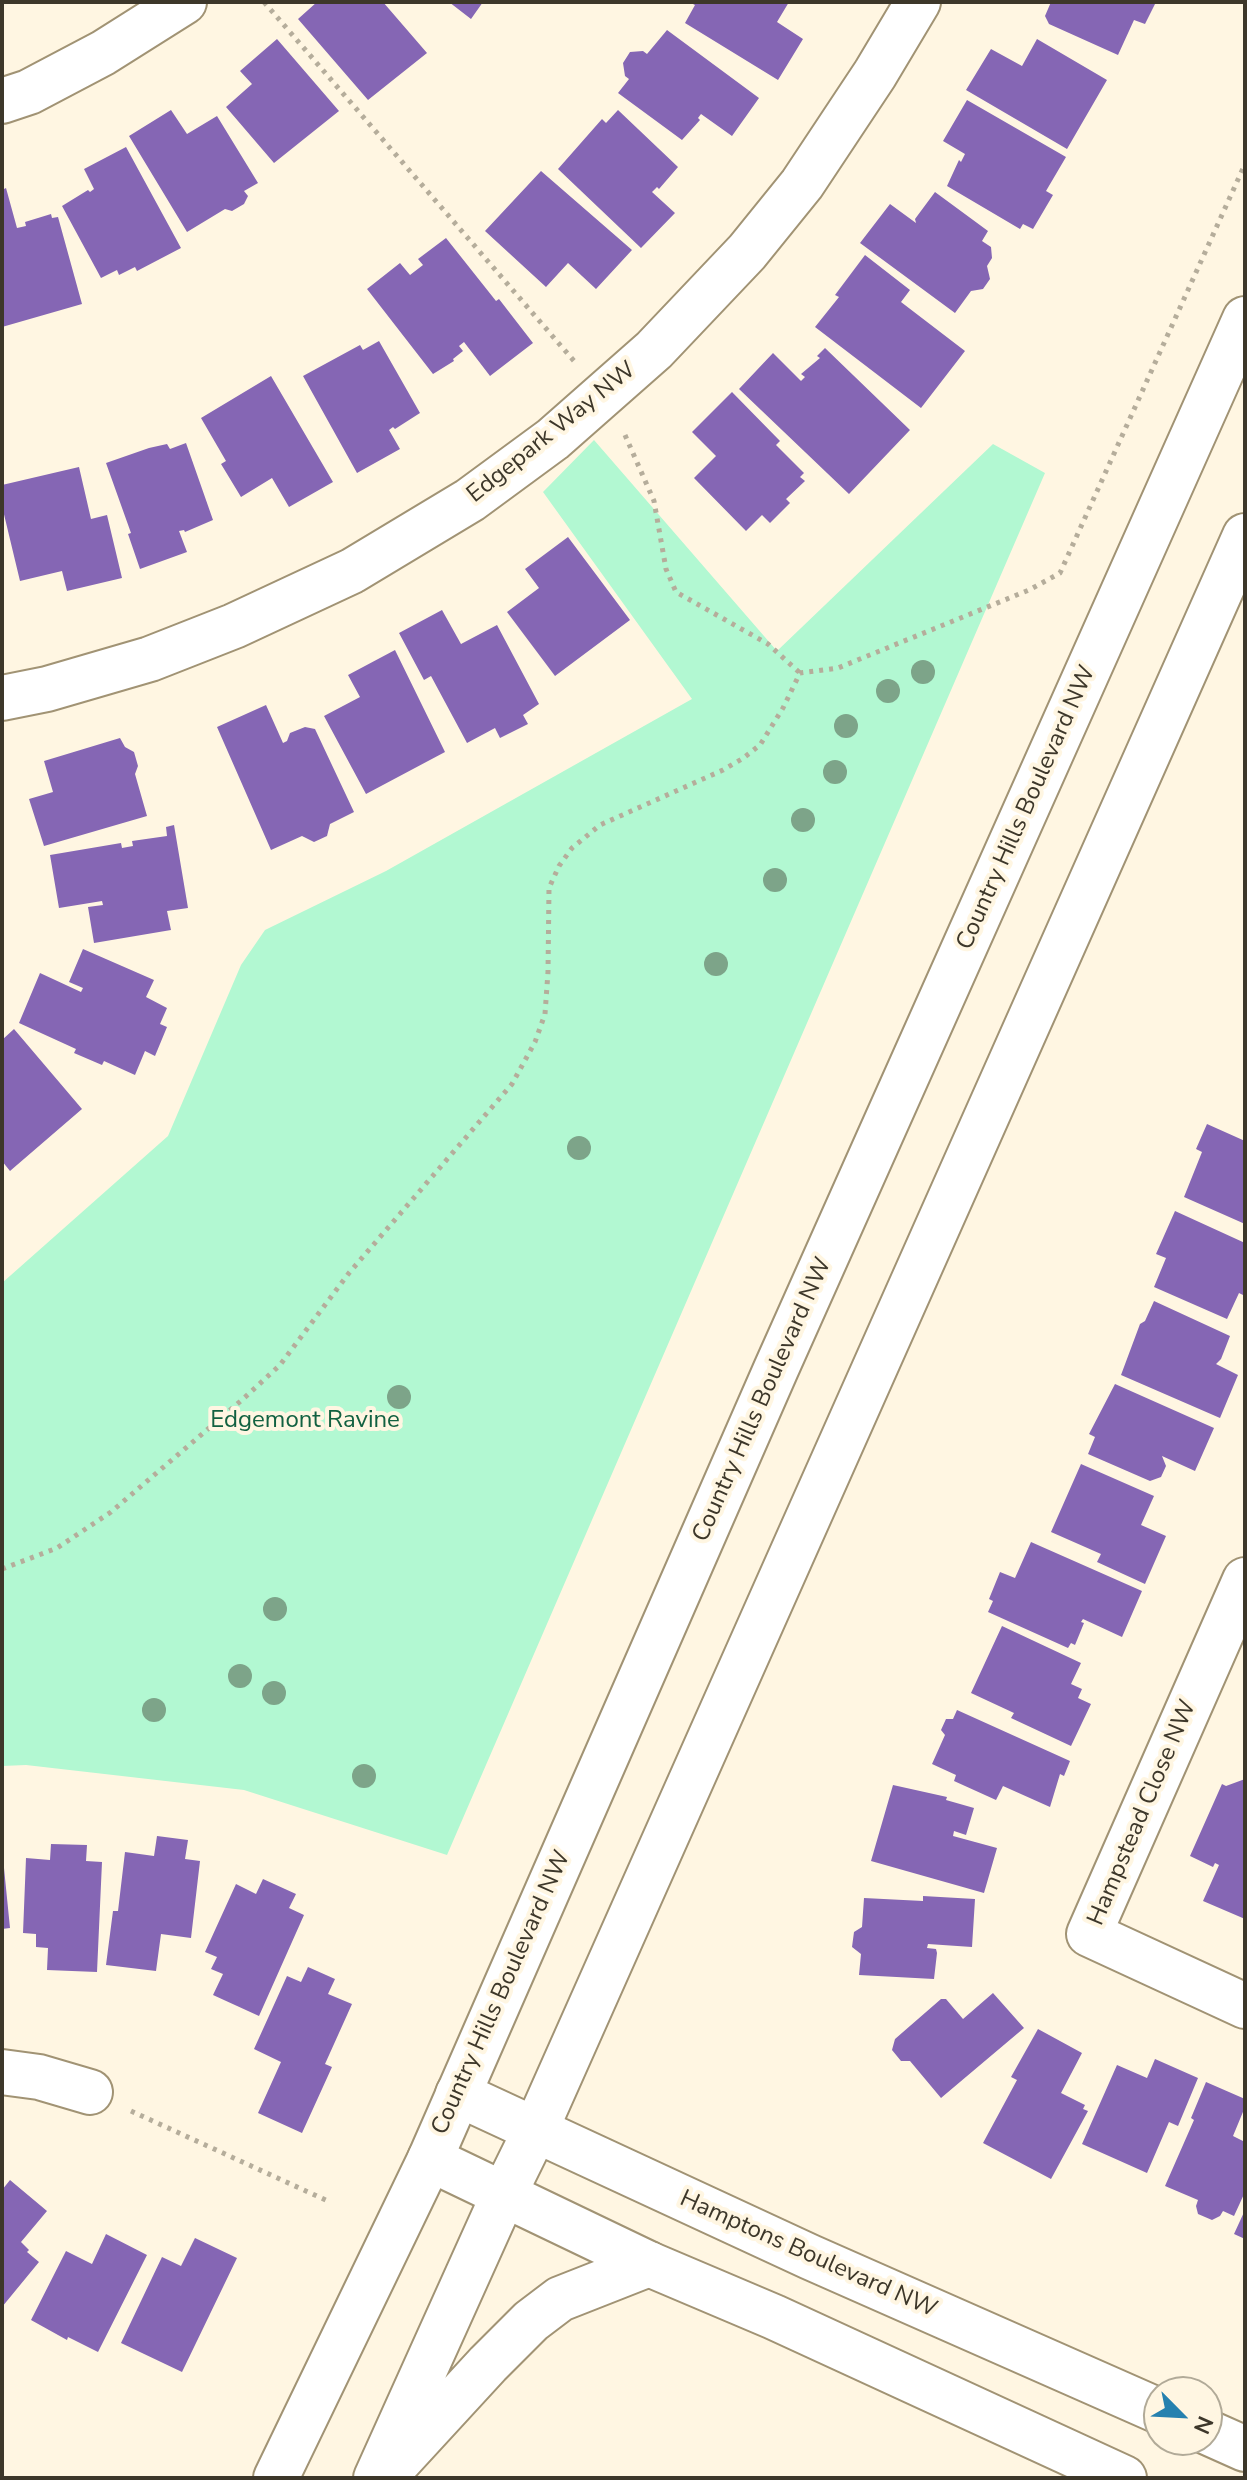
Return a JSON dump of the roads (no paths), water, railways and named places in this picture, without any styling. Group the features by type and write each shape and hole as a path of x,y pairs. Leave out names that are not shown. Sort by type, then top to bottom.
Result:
{"main road":[{"path":"2,101 29,92 103,53 184,2"},
{"name":"Edgepark Way NW","path":"2,698 47,689 150,659 234,626 352,571 470,500 553,439 654,350 715,287 802,184 875,74 918,2"},
{"name":"Country Hills Boulevard NW","path":"276,2478 430,2159 770,1383 1245,319"},
{"path":"376,2478 536,2129 1245,536"},
{"name":"Hampstead Close NW","path":"1245,1580 1089,1934 1245,2006"},
{"path":"2,2072 39,2077 90,2092"},
{"name":"Hamptons Boulevard NW","path":"458,2094 810,2257 1143,2404"},
{"path":"430,2159 649,2264 774,2317 1124,2478"},
{"path":"383,2478 531,2321 560,2299 649,2264"},
{"path":"1223,2439 1245,2449"}],"park label":[{"name":"Edgemont Ravine","path":"305,1421"}]}
